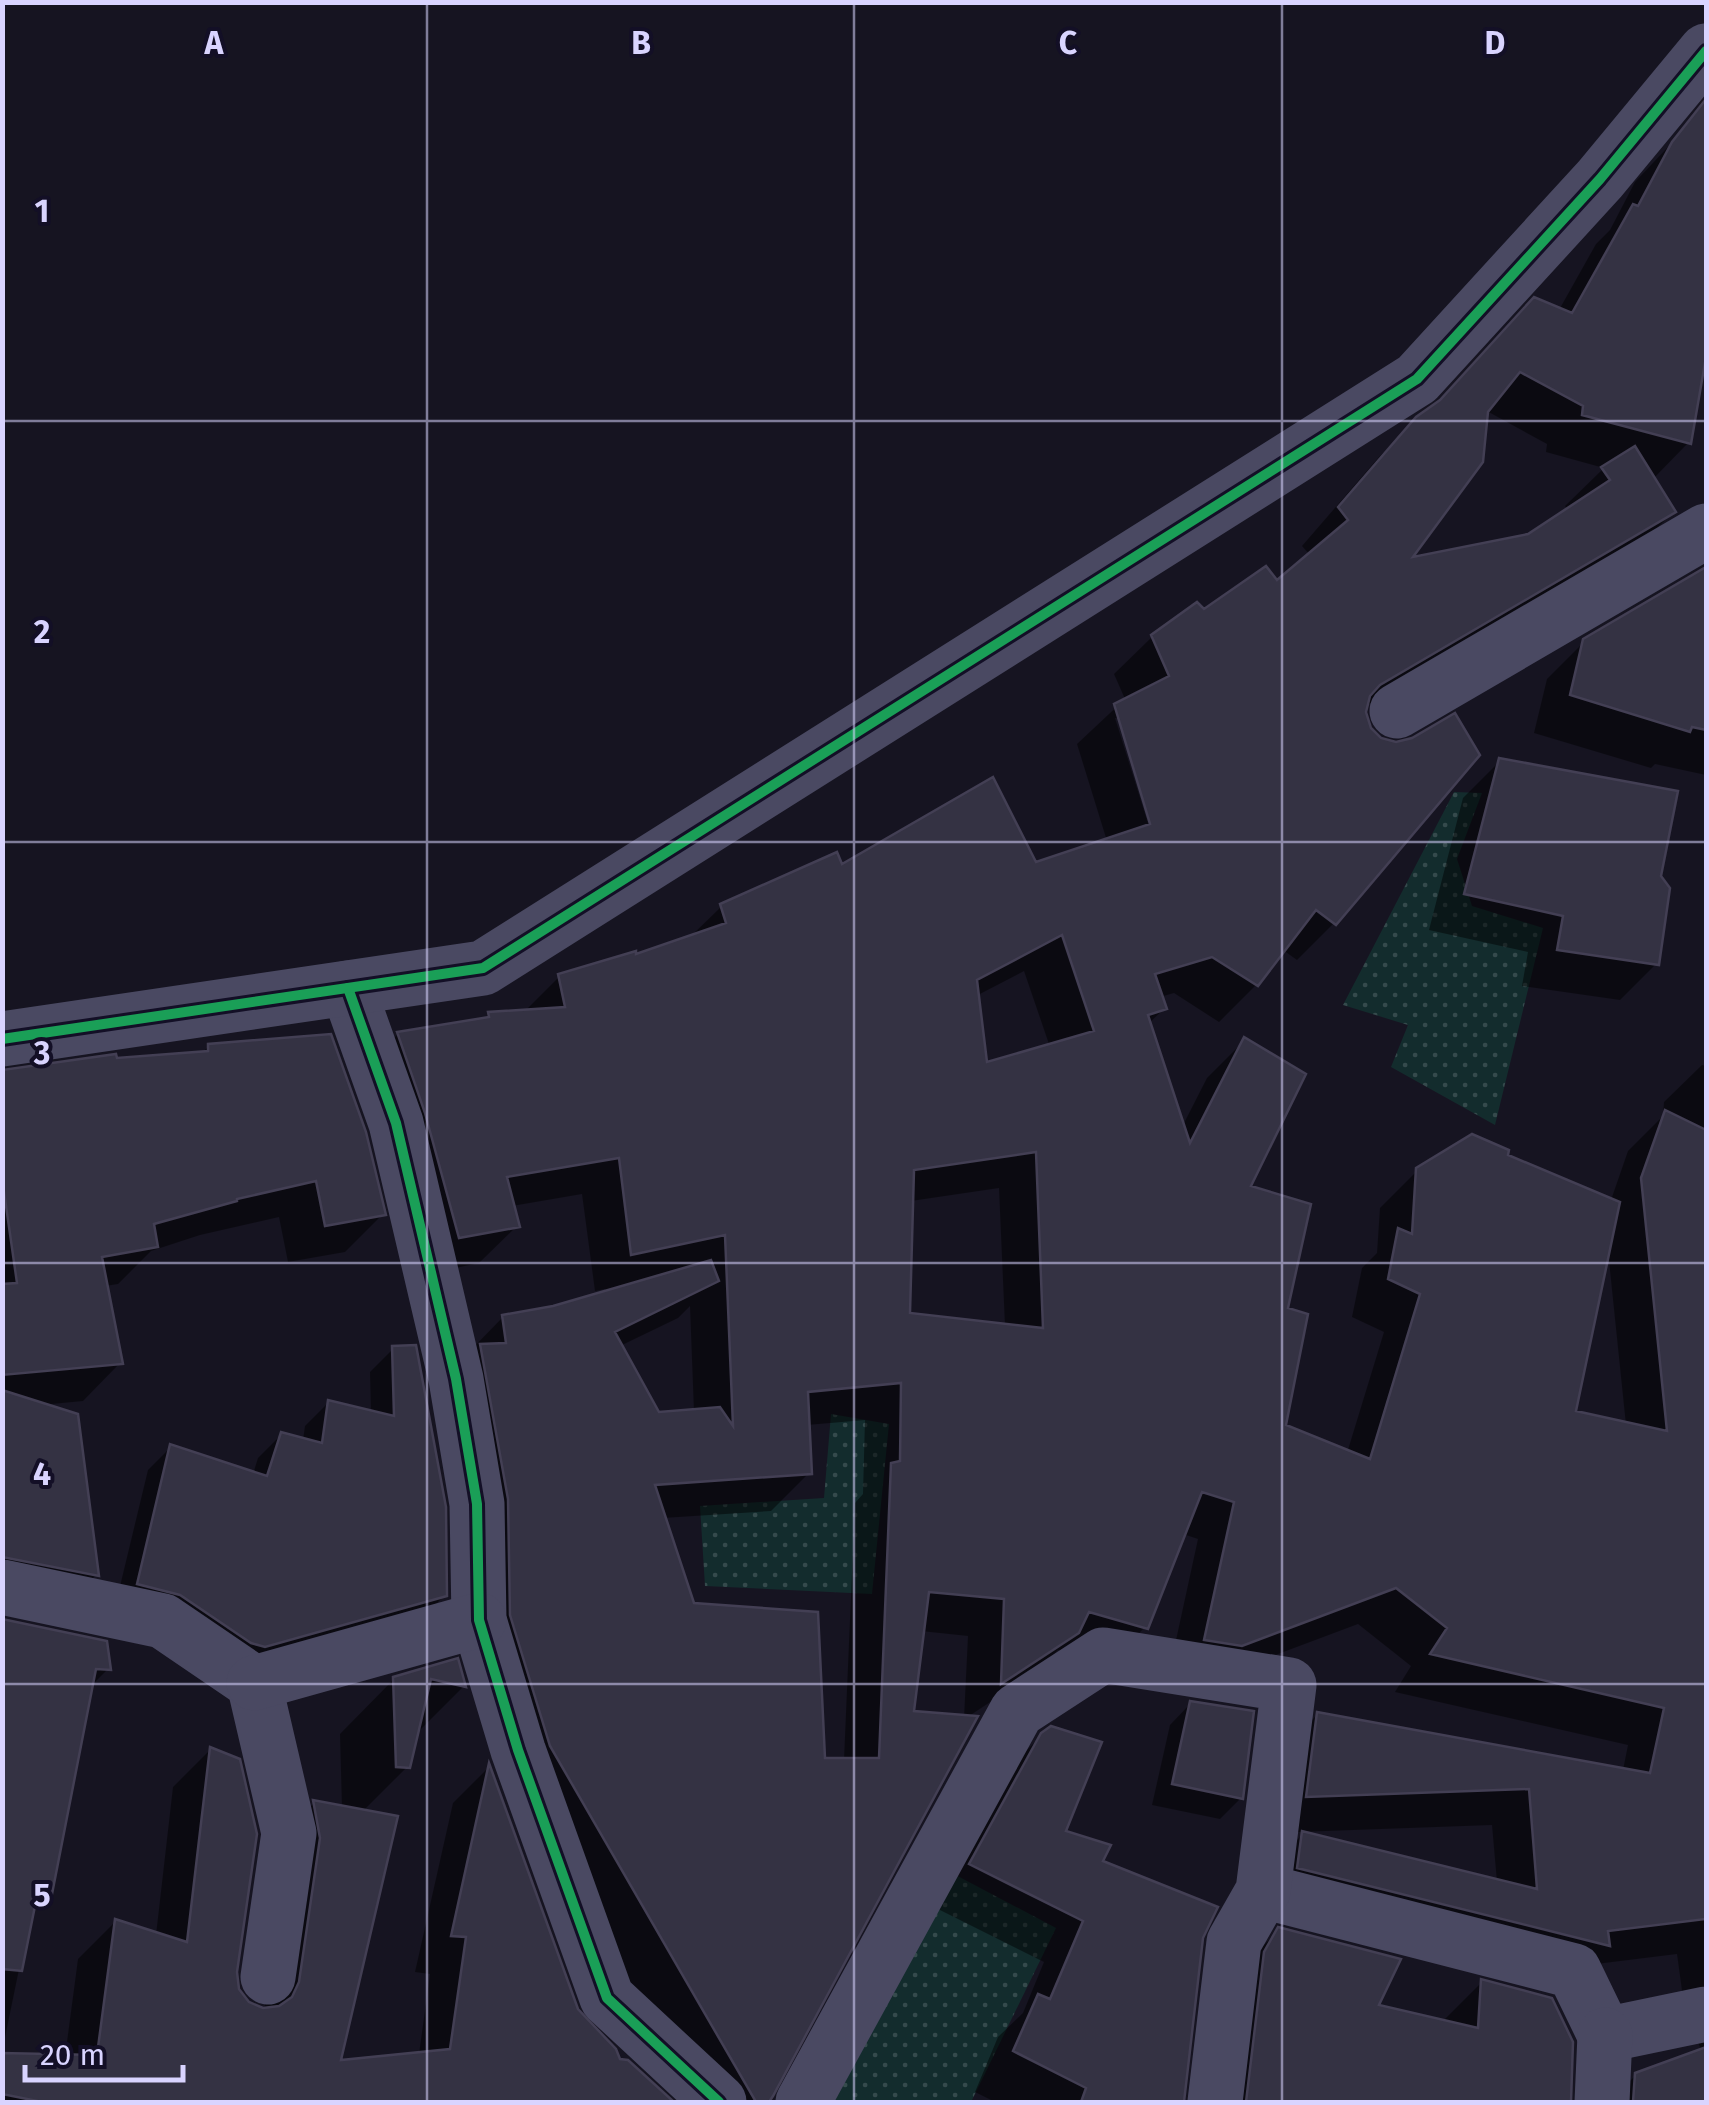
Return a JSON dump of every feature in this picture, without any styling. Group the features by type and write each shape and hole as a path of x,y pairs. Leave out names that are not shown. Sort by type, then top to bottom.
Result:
{"street":[{"path":"2,1039 483,968 1418,380 1600,179 1706,52"},
{"path":"1396,711 1706,531"},
{"path":"348,988 396,1123 456,1379 477,1504 479,1620 518,1750 606,1998 718,2102"},
{"path":"2,1586 163,1621 254,1683 289,1833 268,1976"},
{"path":"254,1683 479,1620"},
{"path":"803,2102 1016,1711 1103,1654 1289,1685 1262,1892 1234,1942 1216,2102"},
{"path":"1262,1892 1574,1971 1605,2035 1602,2102"},
{"path":"1605,2035 1706,2014"}],"green space":[{"path":"1454,792 1482,793 1457,859 1472,906 1543,928 1495,1125 1391,1067 1408,1025 1343,1005"},
{"path":"831,1414 889,1424 872,1594 705,1586 700,1506 824,1498"},
{"path":"950,1872 1056,1928 971,2102 823,2102"}],"building":[{"path":"1706,99 1706,357 1691,444 1582,415 1583,406 1520,372 1488,412 1483,462 1413,557 1528,534 1610,480 1601,467 1635,446 1676,512 1380,685 1370,696 1366,712 1371,728 1381,738 1396,742 1412,738 1455,713 1480,755 1336,925 1316,910 1258,986 1212,957 1155,974 1167,1009 1148,1015 1190,1143 1244,1037 1306,1074 1251,1186 1311,1204 1288,1308 1308,1314 1286,1425 1370,1459 1420,1294 1388,1279 1398,1228 1412,1234 1416,1168 1472,1134 1509,1150 1508,1155 1620,1202 1576,1411 1667,1431 1641,1178 1665,1110 1706,1130 1706,1919 1608,1931 1610,1946 1297,1868 1302,1831 1537,1889 1529,1789 1306,1797 1317,1712 1650,1773 1664,1708 1430,1654 1447,1628 1396,1588 1242,1646 1204,1640 1234,1502 1202,1492 1148,1629 1089,1612 1079,1633 1001,1684 1004,1599 929,1592 914,1711 978,1716 773,2096 769,2102 756,2102 550,1746 510,1615 508,1499 480,1344 506,1343 502,1315 553,1306 711,1260 719,1281 615,1332 659,1412 720,1407 733,1426 725,1235 631,1255 619,1158 507,1177 520,1227 459,1238 425,1113 397,1032 489,1017 488,1012 565,1007 558,974 636,954 726,923 720,904 837,852 842,864 993,777 1036,862 1150,824 1114,704 1169,676 1151,635 1197,602 1204,609 1266,566 1277,580 1348,520 1338,507 1416,417 1440,400 1534,297 1572,313 1672,142","holes":["1062,935 1094,1031 987,1062 977,980","1036,1152 1043,1328 910,1313 914,1170","901,1383 900,1461 891,1463 879,1758 825,1758 818,1612 694,1603 655,1485 812,1474 808,1392"]},
{"path":"1706,567 1706,730 1692,727 1690,732 1570,695 1583,639"},
{"path":"1499,758 1678,791 1661,876 1670,888 1659,965 1557,950 1563,916 1464,894"},
{"path":"331,1034 366,1132 386,1215 325,1226 316,1181 154,1224 158,1247 102,1257 123,1364 2,1375 2,1284 17,1283 2,1178 2,1070 116,1054 117,1058 208,1051 208,1044"},
{"path":"416,1345 446,1507 447,1596 265,1647 251,1643 180,1595 137,1584 170,1444 267,1476 281,1432 322,1443 328,1400 394,1416 392,1346"},
{"path":"2,1390 78,1414 99,1576 2,1557"},
{"path":"2,1619 107,1641 111,1670 96,1669 52,1894 38,1891 22,1971 2,1969"},
{"path":"458,1658 466,1687 431,1679 410,1768 396,1767 393,1677"},
{"path":"1190,1701 1254,1711 1243,1799 1172,1784"},
{"path":"1051,1726 1102,1742 1066,1831 1111,1845 1103,1861 1218,1907 1203,1938 1184,2102 1081,2102 1086,2088 1013,2051 1038,1994 1050,1999 1083,1921 969,1864 1041,1733"},
{"path":"210,1747 240,1759 257,1834 237,1972 239,1989 249,2002 263,2008 279,2006 292,1997 299,1982 320,1838 313,1800 398,1816 341,2060 450,2049 466,1937 451,1936 489,1763 578,2009 616,2049 620,2059 628,2060 674,2102 42,2102 2,2094 2,2053 97,2055 115,1919 187,1942"},
{"path":"1278,1927 1401,1959 1379,2005 1478,2028 1481,1979 1552,1998 1573,2042 1571,2102 1246,2102 1264,1952"},
{"path":"1706,2047 1706,2102 1633,2102 1635,2073"}],"cycle path":[{"path":"2,1039 483,968 1417,379 1600,179 1706,51"},
{"path":"348,988 396,1123 456,1379 477,1504 479,1620 518,1750 607,1998 719,2102"}]}
